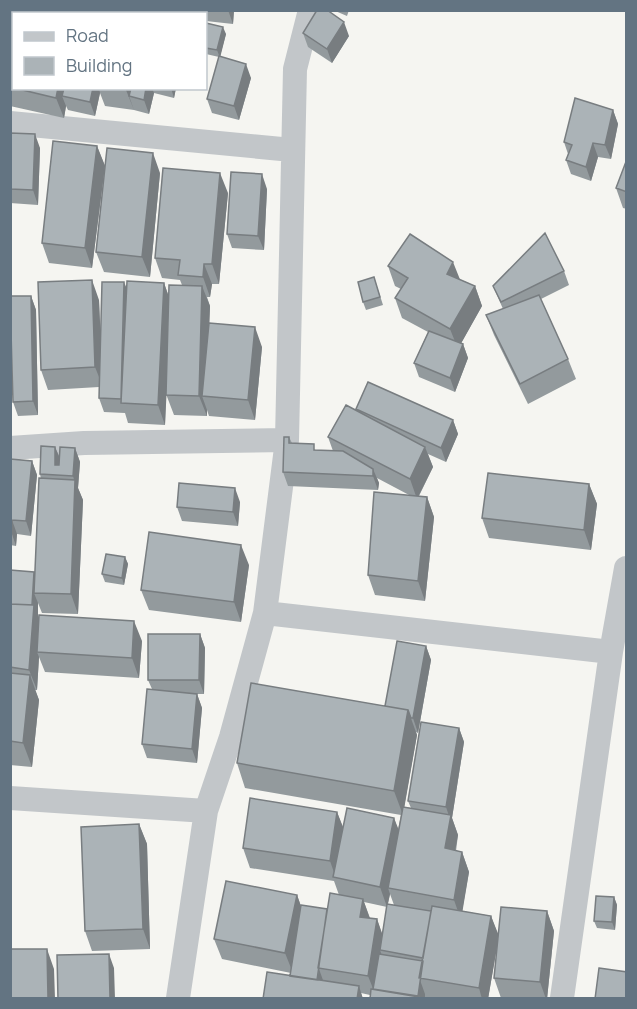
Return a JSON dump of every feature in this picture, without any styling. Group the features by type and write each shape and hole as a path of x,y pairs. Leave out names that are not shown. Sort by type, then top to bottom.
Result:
{"street":[{"path":"178,999 206,811 231,737 265,613 287,440 295,69 310,10"},
{"path":"10,123 292,150"},
{"path":"10,448 84,443 287,440"},
{"path":"562,999 611,652 627,568"},
{"path":"265,613 611,652"},
{"path":"10,798 206,811"}],"building":[{"path":"78,10 110,10 110,12 78,12"},
{"path":"110,10 139,10 139,12 110,12"},
{"path":"149,10 183,10 183,12 149,12"},
{"path":"317,10 327,10 344,22 327,49 303,33"},
{"path":"10,18 12,18 12,88 10,88"},
{"path":"207,23 223,27 217,50 207,48"},
{"path":"219,56 246,64 234,106 207,99"},
{"path":"22,90 58,90 56,98"},
{"path":"64,90 93,90 90,102 62,96"},
{"path":"130,90 146,90 144,100 129,96"},
{"path":"575,98 613,110 605,145 593,143 586,167 566,160 572,145 564,142"},
{"path":"10,133 35,134 33,190 10,189"},
{"path":"53,141 97,146 85,248 42,243"},
{"path":"107,148 153,153 142,257 96,252"},
{"path":"627,159 627,192 616,188"},
{"path":"163,168 220,173 212,264 204,264 203,277 178,275 180,260 155,258"},
{"path":"231,172 262,174 258,236 227,234"},
{"path":"545,233 564,271 501,302 493,286"},
{"path":"410,234 453,262 447,274 475,286 450,329 395,298 408,278 388,266"},
{"path":"374,277 380,297 363,302 358,282"},
{"path":"92,280 95,367 41,370 38,282"},
{"path":"127,281 164,283 158,405 121,403"},
{"path":"102,282 124,282 121,399 99,398"},
{"path":"169,285 202,286 199,396 166,395"},
{"path":"539,295 568,359 520,384 486,315"},
{"path":"10,296 31,296 33,401 13,402"},
{"path":"209,323 255,327 248,400 202,396"},
{"path":"429,331 463,344 450,378 414,363"},
{"path":"368,382 453,420 441,448 356,409"},
{"path":"346,405 425,447 410,479 328,437"},
{"path":"284,437 289,437 289,443 314,444 314,450 343,451 373,469 373,476 283,472"},
{"path":"41,446 55,447 55,465 59,465 60,447 75,448 73,476 40,474"},
{"path":"10,459 32,461 26,521 12,520 11,531"},
{"path":"488,473 589,484 584,530 482,518"},
{"path":"39,478 75,480 71,594 34,593"},
{"path":"179,483 235,488 233,512 177,507"},
{"path":"374,492 427,497 418,581 368,575"},
{"path":"149,532 241,545 234,602 141,590"},
{"path":"106,554 125,557 122,578 102,574"},
{"path":"10,570 34,572 32,605 10,604"},
{"path":"10,604 34,605 29,670 10,667"},
{"path":"39,615 134,621 132,658 37,652"},
{"path":"148,634 200,634 199,680 148,680"},
{"path":"397,641 426,646 413,718 408,710 385,706"},
{"path":"10,673 30,675 23,743 10,741"},
{"path":"251,683 408,710 394,791 237,763"},
{"path":"147,689 197,694 192,749 142,744"},
{"path":"421,722 459,728 446,807 408,801"},
{"path":"250,798 337,812 330,861 243,848"},
{"path":"403,807 451,815 445,848 462,852 454,900 388,888"},
{"path":"347,808 394,818 380,887 333,877"},
{"path":"139,824 143,929 85,931 81,827"},
{"path":"226,881 297,895 285,953 214,939"},
{"path":"330,893 363,899 360,917 377,919 368,976 318,968"},
{"path":"596,896 614,897 612,922 594,921"},
{"path":"387,904 431,911 423,958 380,950"},
{"path":"301,905 327,909 317,980 290,976"},
{"path":"432,906 491,916 479,988 419,978"},
{"path":"501,907 547,911 540,982 494,978"},
{"path":"10,949 47,949 48,999 11,999"},
{"path":"109,954 110,999 58,999 57,955"},
{"path":"379,954 423,961 418,996 373,989"},
{"path":"599,968 627,972 627,999 595,999"},
{"path":"267,972 359,986 357,999 263,999"},
{"path":"371,989 431,999 370,999"}]}
